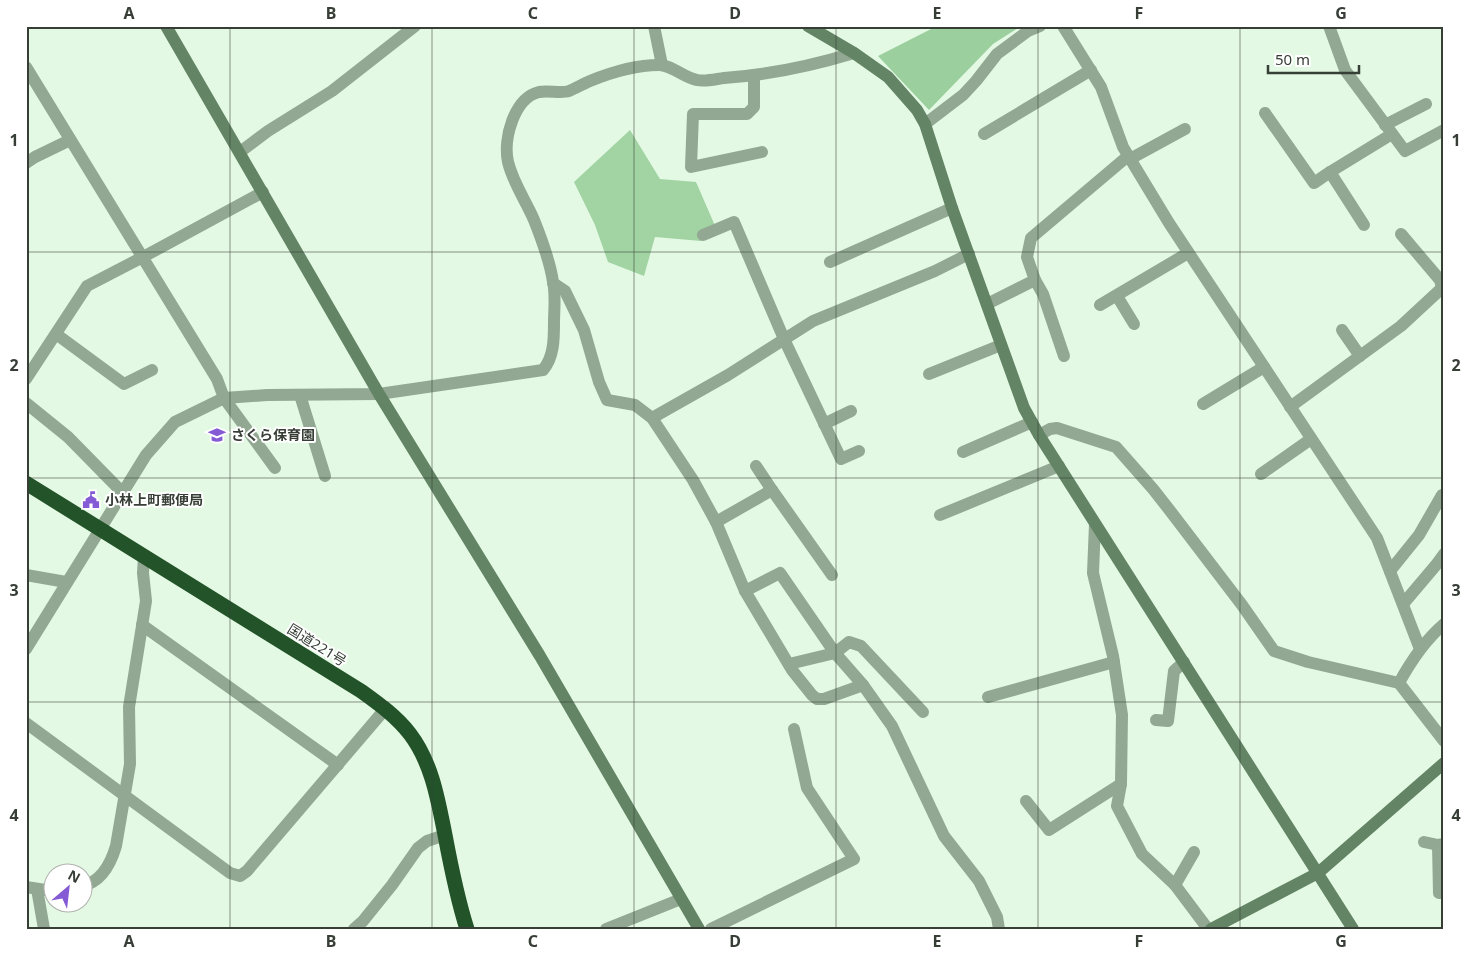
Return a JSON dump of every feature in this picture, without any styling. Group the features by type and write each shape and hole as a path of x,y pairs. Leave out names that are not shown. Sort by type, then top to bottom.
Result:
{"highway":[{"name":"国道221号","path":"26,483 386,708 411,735 428,767 438,798 458,903 466,929"}],"street":[{"path":"166,26 379,394 540,656 699,929"},
{"path":"240,152 268,131 332,91 415,26"},
{"path":"654,26 662,65"},
{"path":"808,26 888,77 917,110 925,124 952,208 1024,408 1095,524 1353,929"},
{"path":"925,124 963,95 997,54 1028,31 1040,26"},
{"path":"1063,26 1101,87 1123,147 1129,158 1188,253 1377,538 1420,649"},
{"path":"1329,26 1345,70 1405,152 1444,130"},
{"path":"26,649 146,455 175,422 224,398 267,395 379,394 544,370 552,352 554,337 554,283 534,219 513,179 508,161 508,132 512,119 527,98 538,92 567,92 589,81 630,67 662,65 698,81 754,75 818,64 854,54"},
{"path":"26,67 217,379 224,398 275,468"},
{"path":"984,134 1091,70"},
{"path":"754,75 754,107 747,114 692,114 691,167 762,152"},
{"path":"1265,113 1314,183 1426,104"},
{"path":"1064,356 1043,294 1035,280 1027,257 1031,238 1129,158 1185,129"},
{"path":"26,163 70,140"},
{"path":"1330,172 1364,225"},
{"path":"26,379 87,286 263,192"},
{"path":"830,262 952,208"},
{"path":"703,235 734,222 784,339 841,459 860,451"},
{"path":"1290,407 1401,326 1442,288 1440,280 1401,234"},
{"path":"1100,305 1188,253"},
{"path":"652,418 728,375 813,321 935,272 969,254"},
{"path":"986,304 1035,280"},
{"path":"554,283 565,291 584,330 599,382 608,400 634,405 652,418 692,480 716,522 745,591 789,664 812,695 817,699 824,700 863,685"},
{"path":"1117,296 1134,324"},
{"path":"1342,330 1360,356"},
{"path":"56,334 124,384 152,370"},
{"path":"929,374 1001,346"},
{"path":"1203,404 1264,367"},
{"path":"300,395 325,476"},
{"path":"26,403 68,437 123,493"},
{"path":"824,424 851,411"},
{"path":"963,452 1032,422"},
{"path":"1039,435 1050,429 1057,428 1116,447 1165,504 1242,605 1274,651 1308,662 1399,683 1444,741"},
{"path":"1261,474 1311,439"},
{"path":"756,466 832,575"},
{"path":"940,515 1059,466"},
{"path":"716,522 772,490"},
{"path":"1390,571 1419,535 1442,495"},
{"path":"1095,524 1094,574 1114,662 1122,715 1120,784 1117,806 1142,854 1175,885 1209,929 1318,873 1444,763"},
{"path":"1402,604 1444,554"},
{"path":"92,882 107,869 113,858 130,764 130,693 146,601 144,556"},
{"path":"745,591 780,573 835,653 863,685 892,726 944,836 978,881 997,917 999,929"},
{"path":"26,575 66,582"},
{"path":"1399,683 1420,649 1444,624"},
{"path":"142,625 338,764"},
{"path":"789,664 835,653 849,642 861,646 922,712"},
{"path":"988,697 1114,662"},
{"path":"1156,720 1168,721 1174,671 1184,662"},
{"path":"26,723 230,873 240,876 248,871 386,708"},
{"path":"711,929 854,859 807,788 794,729"},
{"path":"1026,801 1049,830 1120,784"},
{"path":"354,929 363,921 392,885 418,848 427,841 445,835"},
{"path":"1424,842 1441,844 1439,893 1444,892"},
{"path":"1175,885 1194,852"},
{"path":"32,888 44,929"},
{"path":"606,929 681,899"}],"green space":[{"path":"937,26 1021,26 993,44 929,110 878,56"},
{"path":"630,130 660,179 696,182 716,228 701,241 655,237 644,276 608,262 595,225 574,182"}],"place":[{"name":"さくら保育園","path":"217,435"},
{"name":"小林上町郵便局","path":"91,500"}]}
